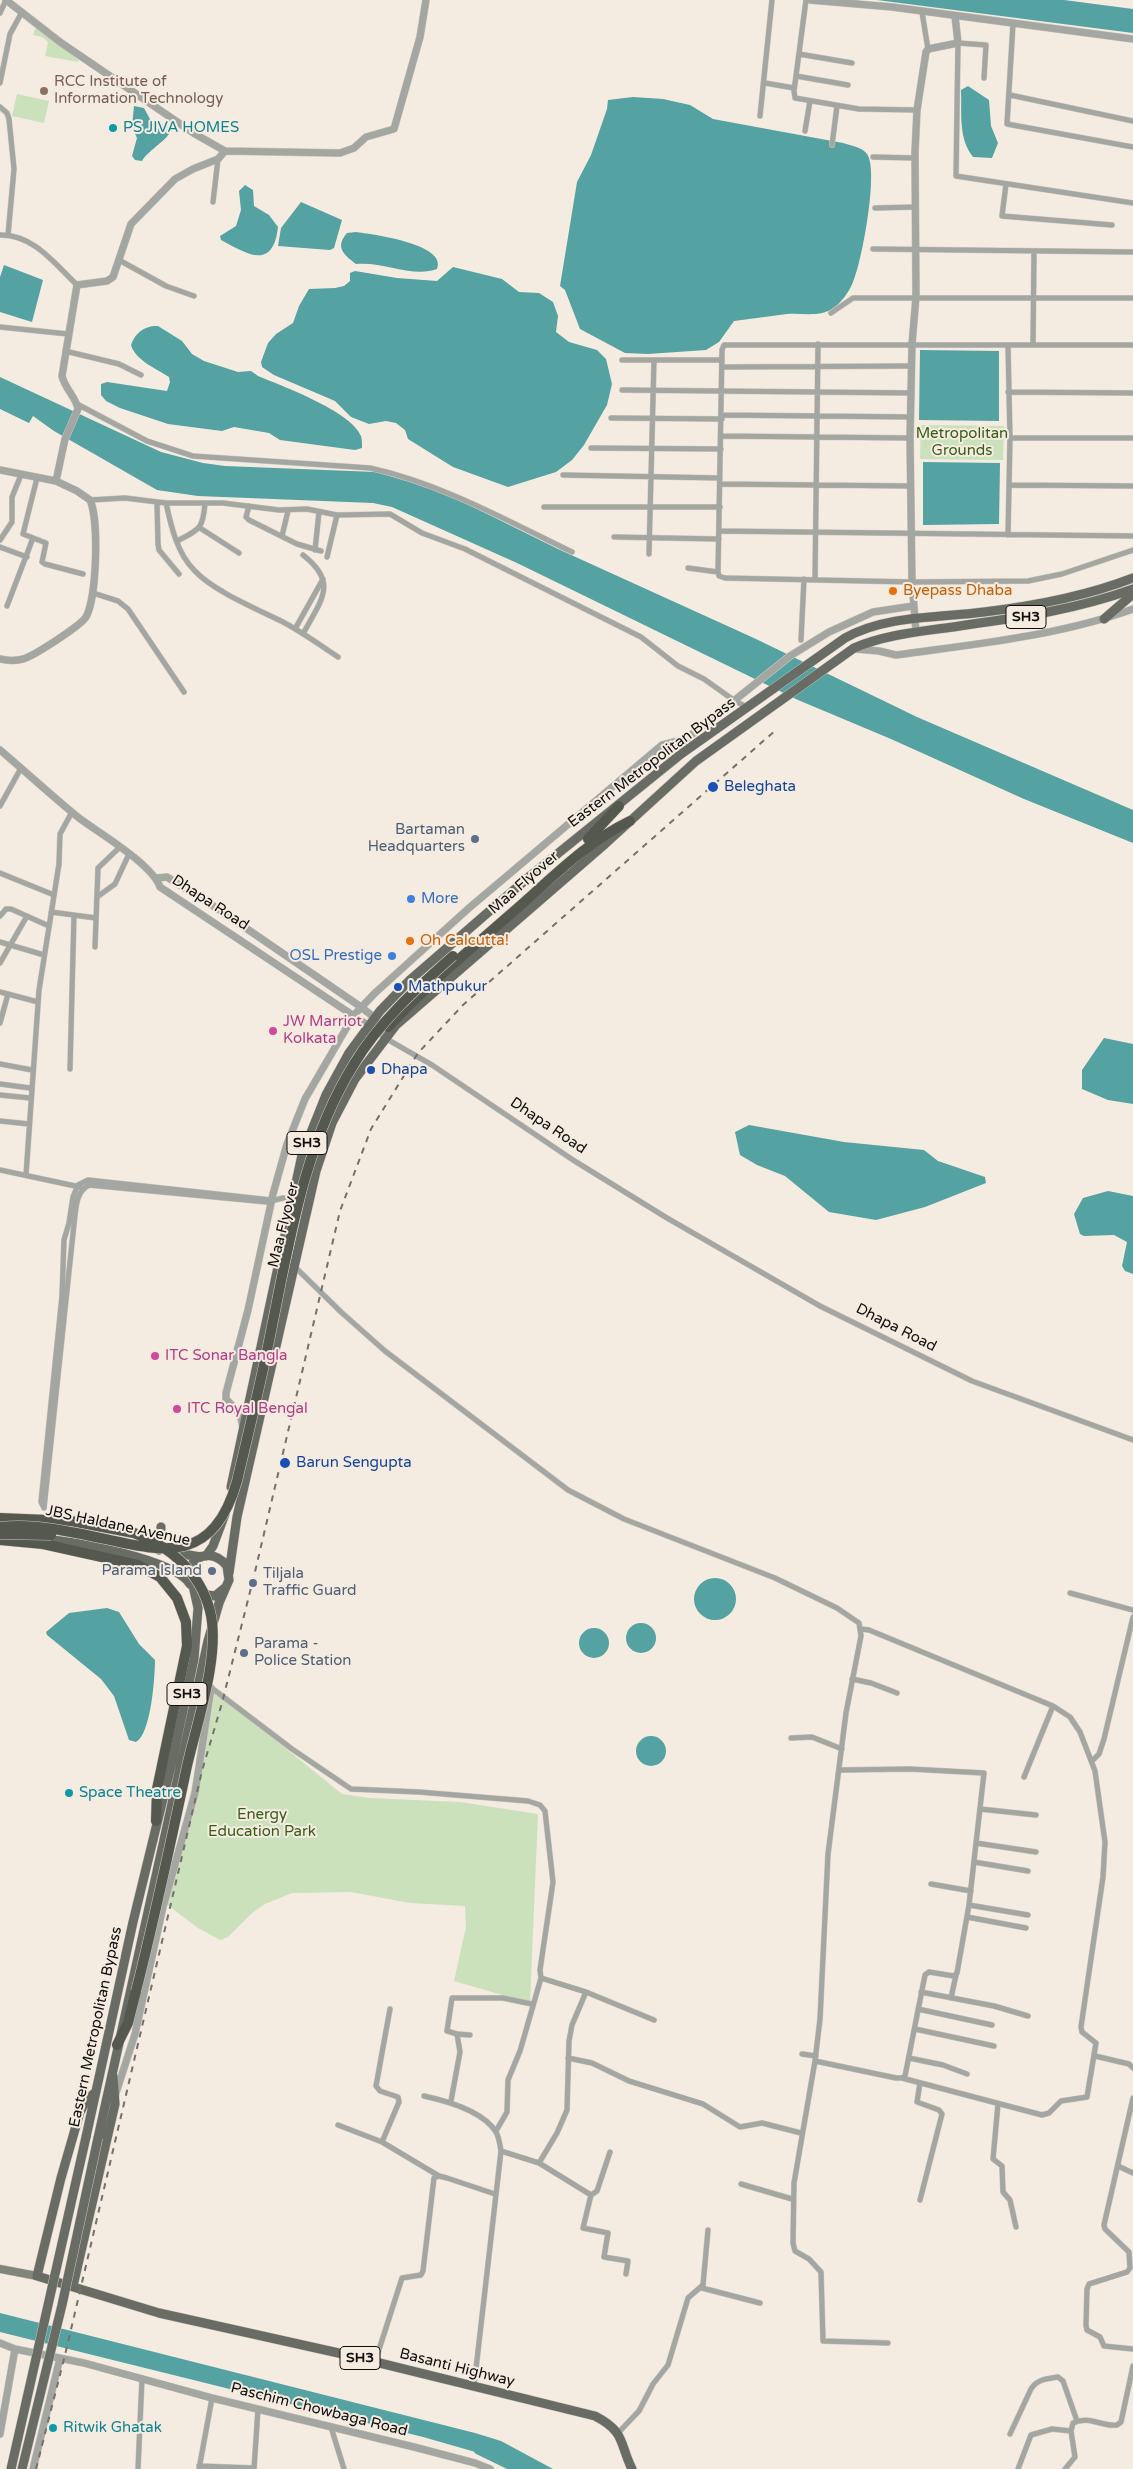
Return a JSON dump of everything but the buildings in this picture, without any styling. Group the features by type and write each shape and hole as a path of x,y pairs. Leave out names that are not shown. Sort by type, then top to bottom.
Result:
{"highway":[{"name":"Maa Flyover","path":"0,1534 52,1535 158,1556 176,1554 195,1548 215,1534 225,1522 239,1495 291,1255 313,1169 334,1108 359,1065 388,1027 458,956 585,843 619,806"},
{"name":"Maa Flyover","path":"0,1527 40,1527 75,1532 128,1545 163,1549 183,1546 208,1534 221,1520 237,1481 301,1196 322,1126 354,1064 374,1035 407,997 601,837 630,821"},
{"path":"0,1518 71,1521 126,1531 147,1538 165,1547 188,1569 200,1586 208,1605 213,1631 211,1660 136,1991 128,2023 117,2045"},
{"path":"0,1540 43,1544 138,1565 160,1577 177,1598 186,1622 187,1646 158,1789 156,1821"}],"main road":[{"name":"Eastern Metropolitan Bypass","path":"203,1556 213,1546 224,1516 302,1155 326,1095 349,1053 372,1022 410,980 558,853 619,806 681,754 832,647 872,626 1043,604 1080,596 1133,578"},
{"name":"SH3","path":"854,648 882,638 1062,611 1133,589"},
{"path":"1104,620 1133,594"},
{"name":"Eastern Metropolitan Bypass","path":"384,1038 396,1025 630,821 696,760 854,648"},
{"name":"SH3","path":"96,2092 87,2099 80,2112 61,2178 37,2276 73,2286 115,2097 112,2068 117,2045 200,1678 219,1603 230,1573 233,1535 293,1264 316,1171 332,1123 355,1079 384,1038"},
{"name":"JBS Haldane Avenue","path":"0,1523 45,1524 100,1534 159,1550 203,1556"},
{"path":"159,1550 162,1527"},
{"name":"JBS Haldane Avenue","path":"0,1540 46,1539 101,1549 164,1566 180,1574 192,1587"},
{"name":"SH3","path":"192,1587 188,1578 191,1566 203,1556"},
{"path":"203,1556 216,1556 222,1560 230,1573"},
{"name":"Eastern Metropolitan Bypass","path":"11,2469 194,1659 198,1608 192,1587"},
{"path":"192,1587 207,1596 214,1596 226,1587"},
{"path":"22,2469 62,2305 112,2068"},
{"path":"0,2269 37,2276"},
{"name":"Basanti Highway","path":"73,2286 159,2313 375,2362 595,2416 618,2433"},
{"path":"618,2433 623,2441 630,2463"}],"street":[{"path":"0,13 6,0 60,42 195,134 225,151 340,153 354,148 366,137 394,129 420,37 426,0"},
{"path":"760,116 765,83 763,78 772,0"},
{"path":"917,110 858,109 795,98 794,88 808,0 892,3 922,12 1133,39"},
{"path":"0,83 10,34 22,12"},
{"path":"916,632 912,582 910,438 912,344 916,297 915,158 917,110 928,49 922,12"},
{"path":"955,16 958,42 955,173 960,178 1133,203"},
{"path":"1013,24 1007,124 1133,147"},
{"path":"928,49 958,42 986,45 984,78"},
{"path":"799,54 852,63"},
{"path":"796,76 848,85"},
{"path":"765,83 794,88"},
{"path":"1010,96 1133,121"},
{"path":"805,130 810,101"},
{"path":"832,145 837,106"},
{"path":"0,108 7,113 9,119 14,169 8,234"},
{"path":"77,285 107,281 113,277 131,224 175,179 192,169 218,159 225,151"},
{"path":"873,157 915,158"},
{"path":"213,202 218,159"},
{"path":"1006,184 1002,216 1112,225"},
{"path":"876,208 916,207"},
{"path":"0,235 8,234 22,238 35,245 77,285"},
{"path":"873,249 1133,252"},
{"path":"1033,345 1034,250"},
{"path":"119,260 166,286 194,296"},
{"path":"77,285 62,376 64,386 78,407 147,440 193,456 370,468 384,471 448,492 572,552"},
{"path":"831,313 853,298 1133,298"},
{"path":"0,327 68,334"},
{"path":"1133,345 727,344 722,347 718,572 719,576 724,578 912,582 1028,580 1045,578 1133,550"},
{"path":"815,580 818,344"},
{"path":"1008,345 1010,438 1008,535"},
{"path":"65,351 119,364 140,375"},
{"path":"622,360 722,360"},
{"path":"649,554 654,360"},
{"path":"722,368 912,366"},
{"path":"622,390 911,393"},
{"path":"1008,392 1133,393"},
{"path":"56,482 65,439 78,407"},
{"path":"611,418 911,417"},
{"path":"721,436 910,438"},
{"path":"1010,438 1133,438"},
{"path":"591,448 721,449"},
{"path":"0,470 56,482 77,491 90,500 125,498 166,503 223,503 288,511 307,509 338,515 394,515 422,534 465,549 641,636 678,666 748,707"},
{"path":"0,540 12,522 12,497 21,474"},
{"path":"563,475 816,485 910,486"},
{"path":"37,478 22,534 46,543 42,562 45,564 83,574"},
{"path":"1009,485 1133,486"},
{"path":"0,659 11,661 24,659 76,627 86,617 93,593 95,518 90,500"},
{"path":"157,502 158,544 160,550 179,574"},
{"path":"166,503 177,541 187,562 200,576 295,629 338,657"},
{"path":"177,541 200,528 204,522 205,503"},
{"path":"250,506 247,518 282,536 318,550 319,512"},
{"path":"544,507 720,507"},
{"path":"282,536 288,511"},
{"path":"327,557 338,515"},
{"path":"200,528 239,553"},
{"path":"719,531 912,535 1133,536"},
{"path":"614,537 719,540"},
{"path":"8,606 34,538"},
{"path":"0,547 27,557"},
{"path":"303,555 320,570 324,592 303,634"},
{"path":"688,568 718,572"},
{"path":"295,629 323,579"},
{"path":"801,640 804,579"},
{"path":"93,593 118,601 128,609 184,692"},
{"path":"243,1428 240,1414 226,1399 226,1392 248,1310 272,1200 287,1144 305,1099 354,1015 469,908 662,745 686,740 790,656 829,632 873,612 913,606"},
{"path":"854,648 879,650 896,655 997,640 1104,620 1133,609"},
{"name":"Dhapa Road","path":"0,750 72,812 129,854 157,878 160,887 354,1015 372,1022 384,1038 432,1065 573,1160 667,1218 820,1306 972,1380 1133,1440"},
{"path":"0,806 21,768"},
{"path":"26,1175 30,1088 38,1002 60,856 60,834 72,812"},
{"path":"95,947 98,868 120,847"},
{"path":"97,897 115,884 129,854"},
{"path":"0,873 54,895"},
{"path":"157,878 167,877 218,909 361,1007 372,1022"},
{"path":"0,916 7,908 49,926"},
{"path":"52,912 96,918"},
{"path":"70,1069 74,915"},
{"path":"0,963 27,916"},
{"path":"0,942 44,955"},
{"path":"0,992 38,1002"},
{"path":"0,1021 3,1001 8,994"},
{"path":"0,1064 32,1070"},
{"path":"0,1084 30,1088"},
{"path":"0,1095 30,1098"},
{"path":"0,1121 29,1124"},
{"path":"0,1170 80,1187"},
{"path":"80,1187 74,1224 44,1508 41,1502 62,1296 64,1240 73,1196 83,1181 272,1200 292,1198"},
{"path":"293,1264 341,1312 385,1350 568,1490 624,1519 725,1557 811,1594 854,1618 861,1628 1052,1706 1070,1717 1083,1738 1093,1760 1104,1823 1105,1858 1081,2027 1086,2035 1096,2043 1087,2097 1061,2102 1049,2113 1042,2115 902,2078 815,2059 802,2054"},
{"path":"1070,1593 1133,1610"},
{"path":"1093,1760 1099,1754 1104,1739 1133,1617"},
{"path":"861,1628 828,1854 822,1986 815,2059 801,2133 792,2199 794,2248 809,2259 821,2272 823,2340 888,2344"},
{"path":"200,1678 292,1749 351,1789 418,1792 528,1801 540,1805 545,1811 553,1882 540,1970 541,1978 520,2051 508,2080 507,2112 496,2131"},
{"path":"852,1680 871,1683 897,1693"},
{"path":"115,2097 135,2034 163,1907 194,1793 211,1688"},
{"path":"1024,1776 1052,1706"},
{"path":"791,1738 812,1738 842,1748"},
{"path":"840,1770 910,1769 984,1773 969,1905 951,1998"},
{"path":"980,1809 1036,1815"},
{"path":"976,1843 1036,1852"},
{"path":"974,1862 1028,1871"},
{"path":"931,1884 971,1890"},
{"path":"969,1905 1028,1915"},
{"path":"967,1917 1026,1928"},
{"path":"902,2078 907,2072 921,1992 927,1972 956,1975"},
{"path":"541,1978 586,1992 654,2020"},
{"path":"538,2163 557,2133 567,2110 568,2058 572,2025 586,1992"},
{"path":"921,1992 994,2006 1028,2016"},
{"path":"470,2035 447,2031 450,2000 454,1997 503,1998 532,2004"},
{"path":"382,2142 399,2102 398,2097 380,2091 376,2086 390,2009"},
{"path":"918,2009 992,2025"},
{"path":"914,2029 994,2046"},
{"path":"451,2101 460,2052 457,2034"},
{"path":"1095,2056 1129,2064 1133,2068"},
{"path":"568,2058 592,2062 629,2081 703,2104 740,2127 762,2123 801,2133"},
{"path":"910,2058 943,2065 967,2074"},
{"path":"920,2083 917,2102 939,2110 942,2114 920,2200"},
{"path":"424,2096 451,2101 474,2113 496,2131 501,2151 474,2386"},
{"path":"1133,2098 1104,2225 1129,2252 1129,2270 1092,2282 1087,2287 1086,2295 1086,2328 1100,2337 1104,2346 1133,2349"},
{"path":"998,2104 993,2159 1002,2166 1003,2192 1010,2200 1016,2227"},
{"path":"338,2124 382,2142 439,2176 495,2194"},
{"path":"501,2151 538,2163 591,2195"},
{"path":"610,2152 597,2191 591,2195 583,2228 608,2233 604,2257 628,2261 626,2274"},
{"path":"1118,2166 1133,2173"},
{"path":"375,2362 402,2278 421,2275 423,2271 431,2184 434,2178 439,2176"},
{"path":"740,2184 792,2199"},
{"path":"702,2288 708,2230"},
{"path":"1126,2247 1133,2245"},
{"path":"618,2433 640,2412 654,2384 668,2364 688,2298 691,2294 702,2288 760,2303"},
{"name":"Paschim Chowbaga Road","path":"0,2343 15,2349 142,2378 212,2398 475,2463 490,2469"},
{"path":"0,2434 15,2349"},
{"path":"33,2469 60,2358"},
{"path":"1065,2469 1075,2457 1071,2431 1073,2423 1079,2420 1094,2421 1117,2426 1121,2422 1125,2413 1133,2366"},
{"path":"1010,2434 1031,2389 1038,2381 1058,2377 1063,2380 1079,2420"},
{"path":"138,2469 142,2378"},
{"path":"212,2398 199,2468 254,2469 258,2408"},
{"path":"331,2427 344,2469"},
{"path":"1018,2469 1030,2435 1052,2429 1071,2431"}],"green space":[{"path":"39,28 79,58 78,62 45,56 48,42 42,37 33,35 35,29"},
{"path":"17,94 49,101 44,123 12,116"},
{"name":"Metropolitan Grounds","path":"921,425 1004,426 1003,460 920,459"},
{"name":"Energy Education Park","path":"216,1692 342,1794 369,1798 460,1802 538,1814 530,2003 454,1981 466,1927 465,1906 410,1903 351,1892 292,1893 265,1904 252,1913 228,1937 220,1940 198,1928 165,1903 213,1695"}],"water":[{"path":"877,0 1064,0 1133,9 1133,33"},
{"path":"968,86 989,100 991,126 998,143 992,158 973,157 965,142 962,125 961,90"},
{"path":"633,97 663,99 690,105 713,119 843,143 856,147 867,154 871,178 865,237 853,282 839,304 822,313 787,314 734,321 719,342 706,350 648,354 625,353 580,329 565,290 560,286 577,182 591,155 607,109 608,100"},
{"path":"134,106 144,108 151,121 169,126 171,129 170,133 142,161 135,160 132,156 137,138 132,127"},
{"path":"245,185 253,190 254,206 269,215 278,227 271,250 265,254 249,254 221,240 220,236 236,226 241,210 239,191"},
{"path":"301,202 342,220 334,248 330,250 278,246 281,228"},
{"path":"356,232 391,238 420,247 431,253 437,260 437,269 418,272 377,265 356,264 347,257 341,246 343,238 347,233"},
{"path":"4,265 43,280 32,322 0,312 0,277"},
{"path":"453,267 502,279 519,292 539,293 553,302 558,316 556,332 569,342 597,350 606,359 612,384 607,405 584,445 572,460 556,472 508,487 453,467 408,439 405,430 396,423 386,421 369,424 351,417 335,401 274,375 262,367 261,362 268,343 276,334 293,323 299,306 309,289 344,286 350,281 350,273 355,271 397,278 437,281"},
{"path":"158,326 182,341 192,354 204,361 238,372 251,371 258,376 315,400 344,417 355,427 361,436 362,448 355,450 280,440 269,433 234,427 222,431 168,424 120,408 106,401 101,395 101,384 107,382 167,391 170,382 169,377 142,360 131,345 135,337 145,328"},
{"path":"920,350 999,351 999,421 919,420"},
{"path":"0,377 161,452 203,463 225,466 376,472 441,491 558,549 756,639 917,717 1133,810 1133,843 1024,799 891,739 798,700 517,563 392,507 373,503 198,496 157,490 54,431 33,416 29,423 0,409"},
{"path":"923,462 1000,463 999,524 923,525"},
{"path":"1104,1038 1133,1044 1133,1104 1108,1100 1082,1089 1082,1070"},
{"path":"749,1125 844,1142 924,1150 938,1161 985,1177 986,1183 925,1207 876,1220 829,1212 785,1176 757,1165 740,1155 735,1132"},
{"path":"1108,1191 1133,1196 1133,1274 1125,1271 1122,1266 1127,1242 1114,1235 1084,1236 1080,1234 1074,1214 1083,1198"},
{"path":"715,1578 730,1584 736,1599 730,1614 715,1620 700,1614 694,1599 700,1584"},
{"path":"107,1608 119,1612 139,1644 155,1660 149,1717 141,1737 136,1742 129,1740 114,1696 101,1679 47,1635 46,1632 69,1613"},
{"path":"641,1623 647,1624 655,1632 655,1644 647,1652 641,1653 635,1652 627,1644 626,1638 627,1632 635,1624"},
{"path":"594,1628 600,1629 608,1637 608,1649 600,1657 594,1658 588,1657 580,1649 579,1643 580,1637 588,1629"},
{"path":"651,1736 657,1737 665,1745 665,1757 657,1765 651,1766 645,1765 637,1757 636,1751 637,1745 645,1737"},
{"path":"0,2313 475,2433 501,2441 553,2469 515,2469 493,2457 423,2437 0,2332"}],"waterway":[{"path":"477,2451 514,2469"}],"railway":[{"path":"36,2469 65,2355 202,1771 222,1703 254,1576 340,1211 371,1129 418,1053 463,1005 777,729"}],"place":[{"name":"RCC Institute of Information Technology","path":"44,91"},
{"name":"PS JIVA HOMES","path":"113,128"},
{"name":"Byepass Dhaba","path":"893,591"},
{"name":"Beleghata","path":"713,787"},
{"name":"Bartaman Headquarters","path":"475,839"},
{"name":"More","path":"411,899"},
{"name":"Oh Calcutta!","path":"410,941"},
{"name":"OSL Prestige","path":"392,956"},
{"name":"Mathpukur","path":"398,987"},
{"name":"JW Marriot Kolkata","path":"273,1031"},
{"name":"Dhapa","path":"371,1070"},
{"name":"ITC Sonar Bangla","path":"155,1356"},
{"name":"ITC Royal Bengal","path":"177,1409"},
{"name":"Barun Sengupta","path":"285,1463"},
{"name":"Parama Island","path":"212,1571"},
{"name":"Tiljala Traffic Guard","path":"253,1583"},
{"name":"Parama - Police Station","path":"244,1653"},
{"name":"Space Theatre","path":"69,1793"},
{"name":"Ritwik Ghatak","path":"53,2428"}]}
